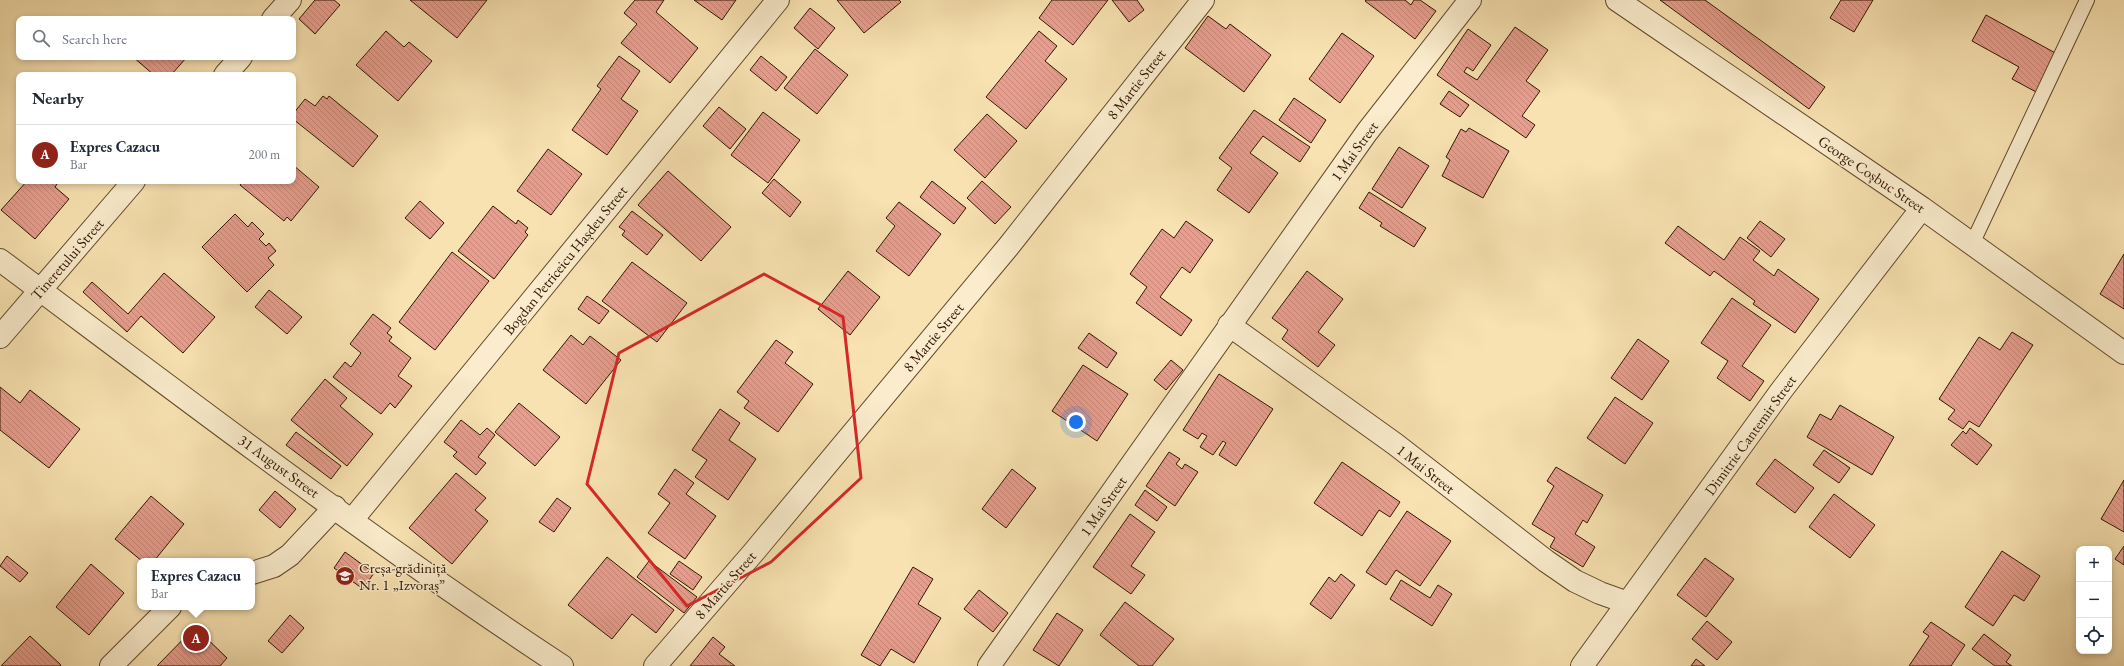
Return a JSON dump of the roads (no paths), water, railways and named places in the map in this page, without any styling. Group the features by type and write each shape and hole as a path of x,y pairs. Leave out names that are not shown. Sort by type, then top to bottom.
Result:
{"street":[{"path":"276,16 290,0"},
{"name":"Bogdan Petriceicu Hașdeu Street","path":"352,520 778,0"},
{"name":"8 Martie Street","path":"655,666 753,553 1003,253 1202,0"},
{"name":"1 Mai Street","path":"989,666 1229,325 1368,132 1470,0"},
{"name":"George Coșbuc Street","path":"1617,0 1922,208 2124,353"},
{"path":"228,72 238,60"},
{"name":"Tineretului Street","path":"0,337 131,184"},
{"name":"Dimitrie Cantemir Street","path":"1582,666 1782,391 1922,208"},
{"name":"31 August Street","path":"0,260 482,614 562,666"},
{"name":"1 Mai Street","path":"1229,325 1395,444 1546,561 1575,581 1600,593 1628,603"},
{"path":"255,572 274,566 290,555 335,507"},
{"path":"111,666 167,610"}],"lane":[{"path":"1972,244 2087,0"}],"place":[{"name":"Creșa-grădiniță Nr. 1 „Izvoraș”","path":"345,576"},
{"name":"Expres Cazacu","path":"196,638"}]}
